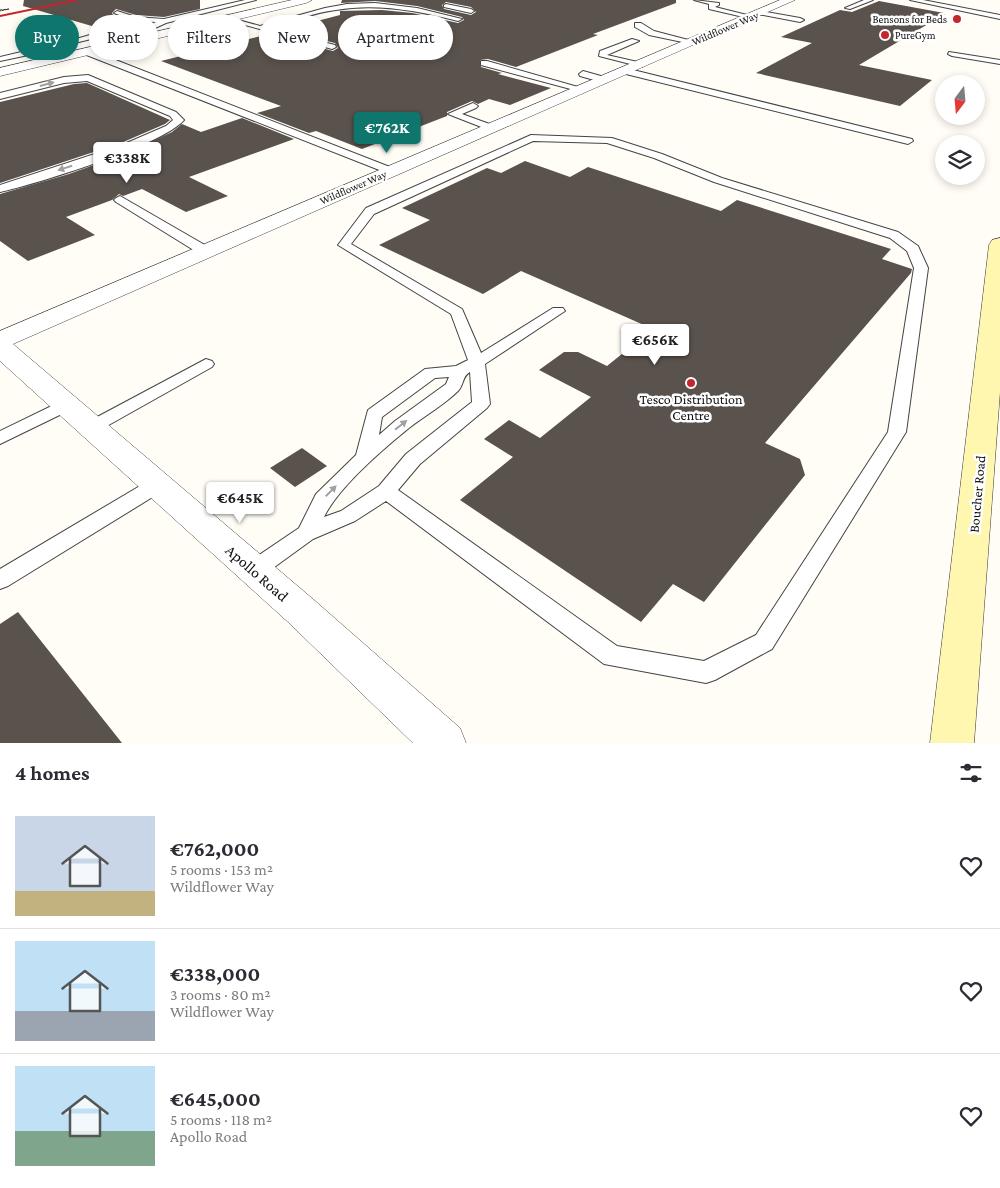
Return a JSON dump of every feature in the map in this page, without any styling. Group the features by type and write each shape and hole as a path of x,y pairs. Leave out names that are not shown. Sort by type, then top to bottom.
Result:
{"street":[{"path":"244,15 306,0"},
{"name":"Wildflower Way","path":"0,340 492,128 582,82 605,80 789,0"},
{"path":"79,49 87,45"},
{"path":"0,72 54,60"},
{"name":"Boucher Road","path":"952,743 992,422 1000,245"},
{"name":"Apollo Road","path":"0,346 254,570 444,743"}],"lane":[{"path":"697,0 717,4 711,6 711,8 800,20"},
{"path":"848,8 870,0"},
{"path":"913,0 1000,18"},
{"path":"952,0 1000,10"},
{"path":"158,24 247,1"},
{"path":"438,4 471,11"},
{"path":"308,15 334,8 397,6 458,18"},
{"path":"117,12 135,19 164,21"},
{"path":"638,25 652,33 692,42"},
{"path":"635,41 603,53 603,56 632,68 908,141"},
{"path":"79,45 87,45 391,171"},
{"path":"328,46 332,47"},
{"path":"952,54 1000,62"},
{"path":"0,58 15,55"},
{"path":"484,63 582,82"},
{"path":"0,96 64,80 88,78 173,114 179,120 176,126 131,145 0,189"},
{"path":"473,106 453,114 492,128"},
{"path":"254,570 306,532 348,516 386,491 413,459 481,404 477,362 457,312 344,245 370,211 531,138 608,140 658,156 718,180 894,235 914,249 921,268 897,432 764,642 706,672 612,656 386,491"},
{"path":"120,200 205,251"},
{"path":"365,457 374,414 431,373 459,371 477,362 558,311"},
{"path":"92,427 206,364"},
{"path":"306,532 323,499 365,457 401,426 453,387 459,371"},
{"path":"0,438 66,404"},
{"path":"0,580 158,485"}],"building":[{"path":"24,0 200,0 200,9 164,17 158,15 136,15 116,9 112,13 113,15 89,15 89,25 79,22 79,15 54,15 23,6"},
{"path":"342,0 676,0 676,3 593,34 598,35 516,67 488,59 480,60 481,67 502,73 498,74 551,88 510,105 489,99 478,104 472,101 447,112 447,116 362,149 316,131 309,133 257,113 281,106 161,61 168,59 249,60 249,39 259,36 259,60 328,60 328,50 333,51 338,48 338,60 453,60 453,22 458,23 464,20 462,17 417,6 375,1 341,3","holes":["446,2 471,7 476,12 471,15 444,9 442,5"]},
{"path":"879,1 945,14 859,65 932,80 900,106 756,73 812,43 781,37 840,10 852,12"},
{"path":"382,10 421,15 340,15 340,11"},
{"path":"338,16 338,48 335,43 328,41 328,18"},
{"path":"87,83 170,120 121,143 0,183 0,102 74,84"},
{"path":"242,118 294,139 189,177 228,196 186,212 142,189 123,196 119,194 112,200 66,217 95,235 28,261 0,241 0,194 69,174 127,153 172,132 182,124 201,132"},
{"name":"Tesco Distribution Centre","path":"525,161 570,177 588,167 721,211 737,200 891,249 882,259 912,269 911,273 765,443 800,459 805,475 704,602 673,584 641,622 460,500 513,457 484,439 509,420 540,438 591,397 539,370 564,352 578,352 607,366 653,329 521,271 483,294 379,245 430,220 402,208 487,168 501,173"},
{"path":"302,448 327,466 295,487 270,468"},
{"path":"18,612 122,743 0,743 0,624"}],"railway":[{"path":"0,16 77,0"}],"place":[{"name":"Bensons for Beds","path":"957,19"},
{"name":"PureGym","path":"885,35"},
{"name":"Tesco Distribution Centre","path":"691,383"}]}
